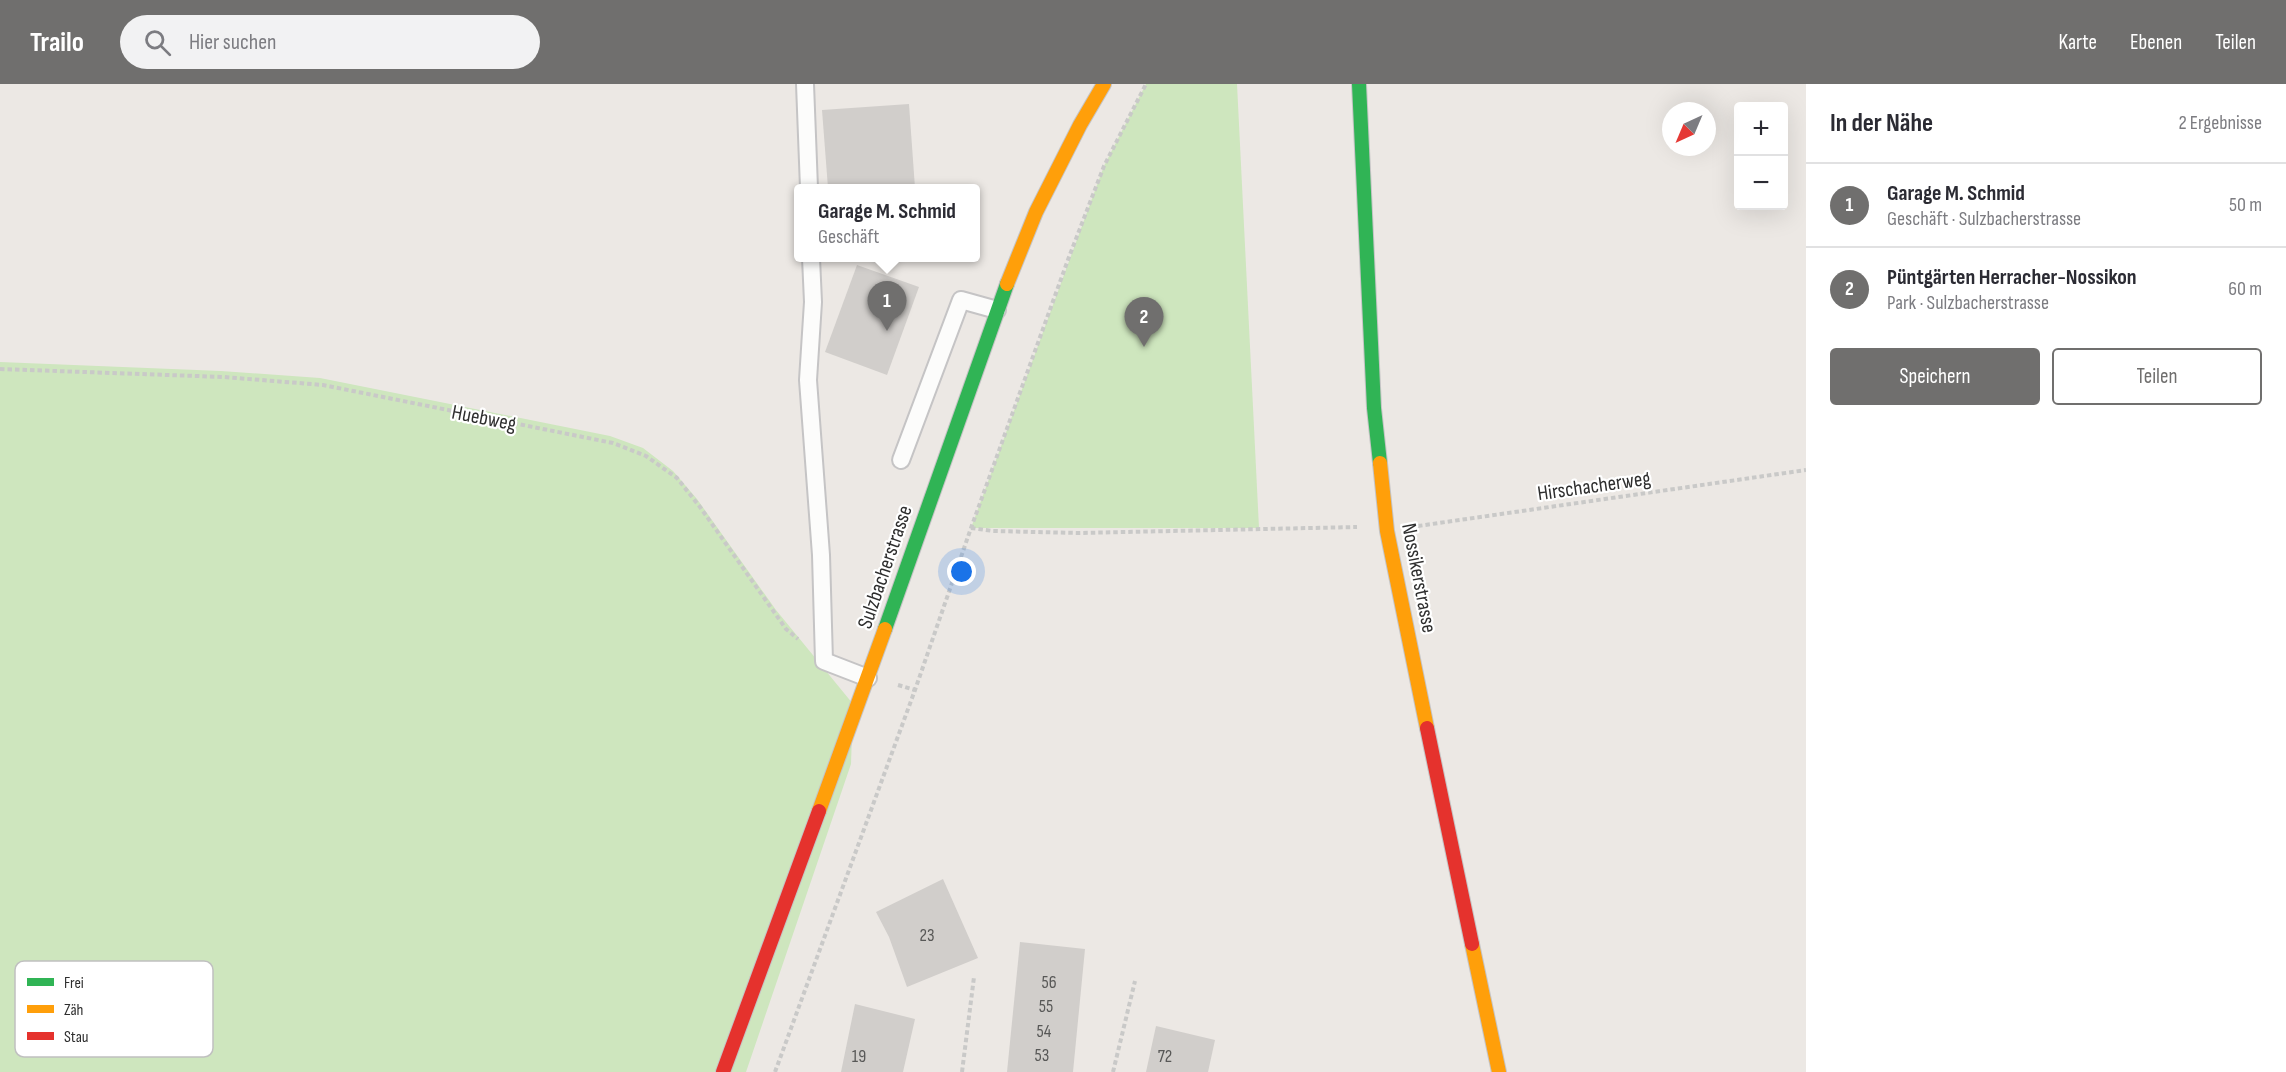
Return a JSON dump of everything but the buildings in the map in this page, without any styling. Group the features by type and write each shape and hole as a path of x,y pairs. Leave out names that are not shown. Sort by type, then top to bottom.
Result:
{"street":[{"name":"Sulzbacherstrasse","path":"723,1072 868,678 997,310 1036,212 1080,125 1104,84"},
{"name":"Nossikerstrasse","path":"1359,84 1374,408 1387,531 1499,1072"}],"lane":[{"path":"805,84 809,184"},
{"path":"811,262 813,302 808,380 821,555 824,660 868,678"},
{"path":"901,460 961,300 997,310"}],"path":[{"path":"775,1072 915,690 1069,256 1104,166 1146,84"},
{"name":"Huebweg","path":"0,369 224,377 323,385 613,443 646,456 677,478 786,628 824,660"},
{"name":"Hirschacherweg","path":"971,528 993,531 1079,532 1360,527 1387,531 1806,470"},
{"path":"962,1072 974,977"},
{"path":"1113,1072 1135,981"}],"green space":[{"path":"1146,84 1237,84 1259,528 971,528 1104,166"},
{"path":"0,362 221,371 320,378 610,436 643,448 673,471 697,499 776,610 853,704 851,764 746,1072 0,1072"}],"traffic: fast":[{"path":"1359,84 1374,408 1380,463"},
{"path":"885,629 1007,284"}],"traffic: slow":[{"path":"1007,284 1036,212 1080,125 1104,84"},
{"path":"1380,463 1387,531 1427,728"},
{"path":"819,811 885,629"},
{"path":"1472,944 1499,1072"}],"traffic: jam":[{"path":"1427,728 1472,944"},
{"path":"723,1072 819,811"}],"place":[{"name":"Garage M. Schmid","path":"887,331"},
{"name":"Püntgärten Herracher-Nossikon","path":"1144,347"}]}
